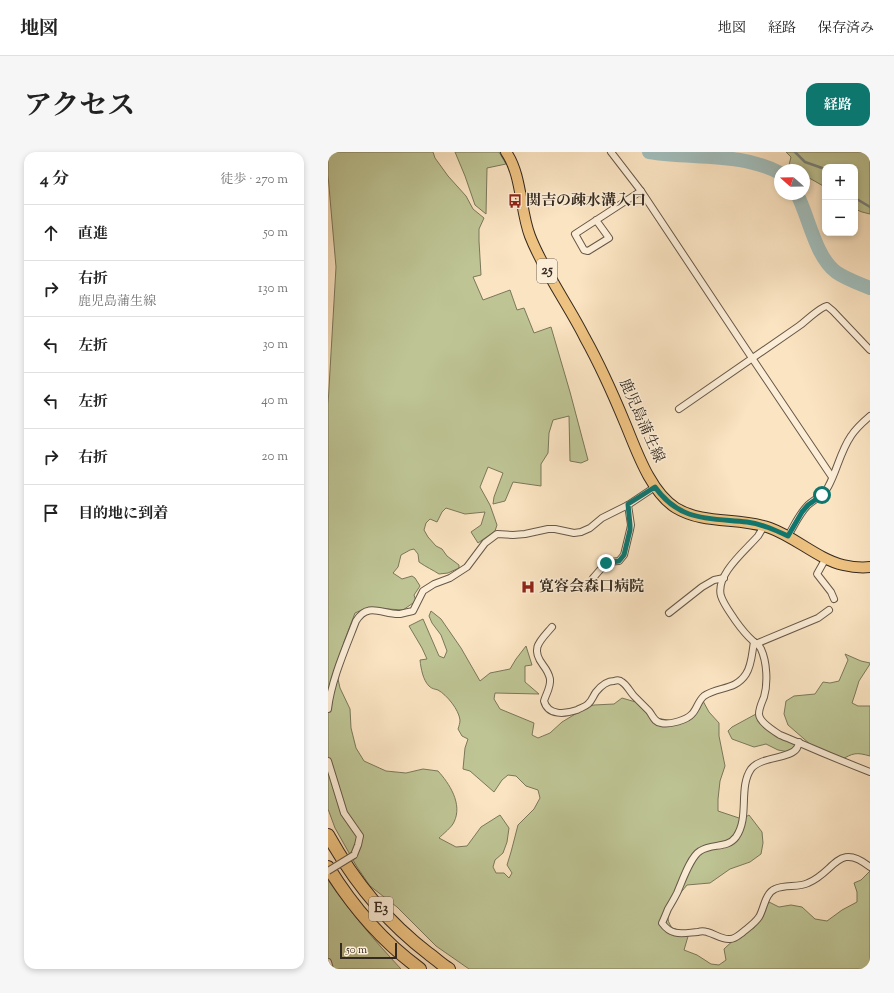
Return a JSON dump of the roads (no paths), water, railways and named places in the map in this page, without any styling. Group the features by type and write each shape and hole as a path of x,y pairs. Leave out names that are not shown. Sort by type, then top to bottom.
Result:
{"highway":[{"name":"E3","path":"328,835 350,869 383,912 423,950 449,969"},
{"name":"E3","path":"328,867 349,900 369,923 392,946 420,969"}],"main road":[{"name":"鹿児島蒲生線","path":"506,152 517,179 526,225 531,238 585,338 634,446 655,487 666,501 676,508 700,517 748,522 764,526 788,536 826,558 842,565 870,567"}],"street":[{"path":"611,152 641,191 832,477"},
{"path":"596,220 608,238 588,251 584,250 575,234 596,220 641,191"},
{"path":"679,410 809,319 822,307 827,306 833,311 870,350"},
{"path":"788,536 802,512 828,488 845,445 859,425 870,416"},
{"path":"328,709 336,674 359,614 366,611 377,610 399,614 412,611 423,592 434,584 450,578 467,567 485,543 497,534 525,534 548,529 574,533 581,532 590,528 602,518 655,487"},
{"path":"593,578 606,563 619,561 624,555 630,525 628,504"},
{"path":"764,526 758,536 743,550 730,567 721,585 720,595 724,604 741,628 761,647 766,672 764,695 759,717 762,722 780,734 870,772"},
{"path":"826,558 817,574 831,592 834,599"},
{"path":"669,613 702,587 714,580 724,578"},
{"path":"756,643 818,618 829,610"},
{"path":"552,627 538,644 537,650 538,659 550,677 549,686 544,701 548,709 562,713 579,709 588,704 596,692 606,683 620,681 623,682 658,722 663,724 675,723 682,720 692,714 704,696 735,685 740,681 746,675 749,668 756,643"},
{"path":"799,742 797,749 792,753 768,759 756,764 751,770 745,788 743,817 737,836 728,844 707,847 699,851 687,870 662,923 666,928 677,934 704,931 728,940 734,938 758,919 767,898 775,889 808,884 824,874 839,859 845,857 857,859 870,868"},
{"path":"328,761 344,813 360,836 354,854 328,871"},
{"path":"328,962 330,969"}],"waterway":[{"path":"649,152 733,159 765,166 774,170"},
{"path":"795,152 805,162 822,168"},
{"path":"800,200 813,236 829,265 844,277 870,288"},
{"path":"858,200 870,207"}],"place":[{"name":"関吉の疎水溝入口","path":"515,201"},
{"name":"寛容会森口病院","path":"528,587"}]}
